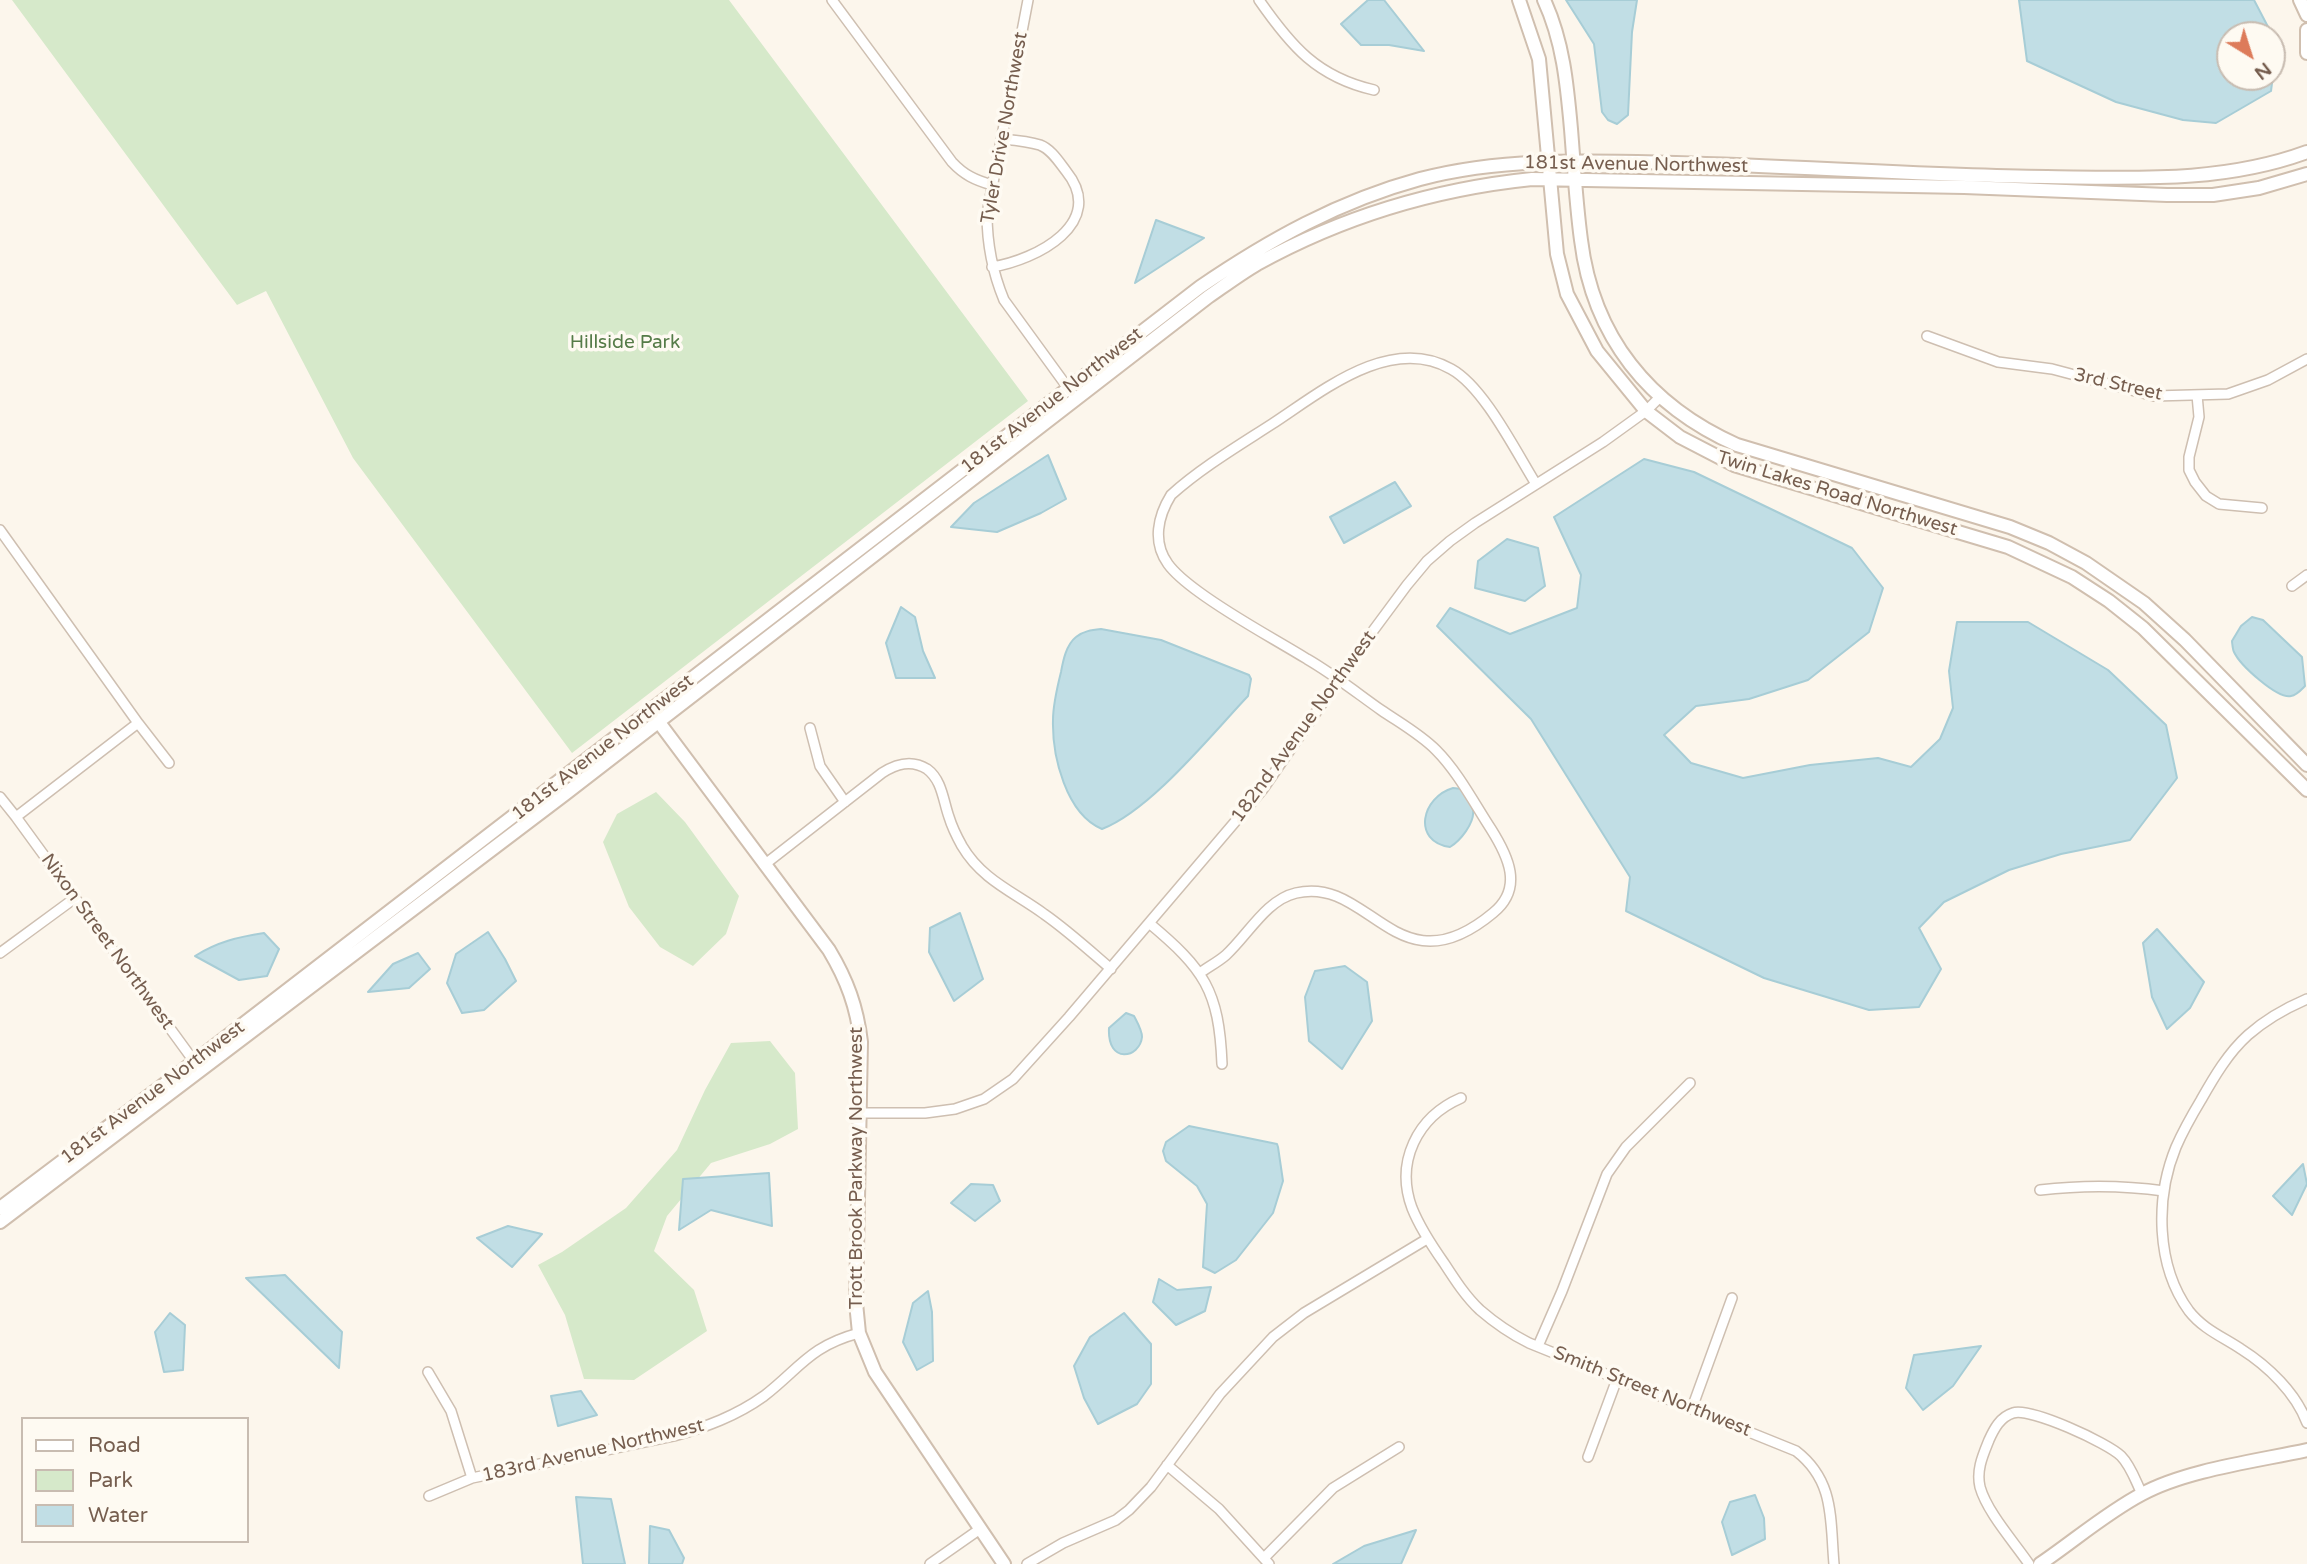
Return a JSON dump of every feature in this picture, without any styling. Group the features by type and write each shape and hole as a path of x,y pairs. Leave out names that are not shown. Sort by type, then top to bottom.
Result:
{"main road":[{"name":"Twin Lakes Road Northwest","path":"1519,0 1539,59 1557,254 1567,294 1597,351 1646,411 1680,437 1734,465 2008,547 2072,577 2143,628 2307,790"},
{"name":"Twin Lakes Road Northwest","path":"1544,0 1555,27 1564,66 1581,241 1595,300 1612,338 1635,372 1660,397 1698,425 1737,445 2010,527 2087,563 2125,588 2164,621 2307,765"},
{"path":"2300,0 2307,15"},
{"path":"2307,30 2307,53"},
{"name":"181st Avenue Northwest","path":"0,1222 654,716 1068,388 1200,287 1249,254 1330,211 1387,189 1430,177 1504,164 1549,161 1803,167 1998,177 2148,178 2241,171 2307,152"},
{"name":"181st Avenue Northwest","path":"0,1208 196,1064 1208,297 1255,265 1300,242 1368,215 1425,197 1481,186 1550,179 2213,195 2259,188 2307,174"},
{"name":"Trott Brook Parkway Northwest","path":"654,716 828,950 849,987 856,1006 861,1042 856,1303 859,1334 875,1372 1004,1564"},
{"path":"2040,1564 2142,1494 2169,1482 2307,1450"}],"street":[{"path":"832,0 952,162 972,179 992,185"},
{"name":"Tyler Drive Northwest","path":"1028,0 992,185 987,232 992,267 1004,300 1076,399"},
{"path":"1259,0 1286,38 1310,60 1342,81 1374,90"},
{"path":"992,267 1007,265 1034,255 1059,238 1073,224 1080,200 1074,181 1047,149 1039,144 1002,139"},
{"name":"3rd Street","path":"1927,336 1998,362 2018,367 2052,369 2138,393 2162,396 2228,394 2268,380 2307,359"},
{"path":"1200,973 1226,956 1275,903 1297,892 1331,894 1405,937 1424,941 1445,940 1496,911 1507,896 1511,878 1508,859 1444,759 1417,734 1339,680 1209,599 1169,566 1160,545 1158,525 1171,495 1238,446 1340,380 1378,363 1416,358 1452,369 1471,384 1536,484"},
{"path":"2197,395 2199,417 2189,457 2189,470 2195,482 2206,496 2219,504 2262,508"},
{"name":"182nd Avenue Northwest","path":"860,1113 940,1112 984,1099 1013,1079 1029,1064 1263,789 1407,585 1438,550 1475,523 1603,442 1646,411 1660,397"},
{"path":"0,530 169,763"},
{"path":"2292,586 2307,575"},
{"path":"16,817 138,723"},
{"path":"810,728 820,766 845,802"},
{"path":"764,865 894,766 916,764 925,768 939,784 954,832 977,867 995,883 1048,916 1111,968"},
{"name":"Nixon Street Northwest","path":"0,797 196,1064"},
{"path":"0,953 75,898"},
{"path":"1149,923 1187,956 1200,973 1212,999 1218,1024 1222,1064"},
{"path":"2307,999 2260,1025 2232,1053 2211,1083 2180,1138 2171,1161 2164,1191 2163,1231 2173,1281 2185,1304 2206,1328 2252,1356 2271,1373 2296,1401 2307,1423"},
{"path":"1538,1346 1607,1174 1626,1147 1690,1083"},
{"name":"Smith Street Northwest","path":"1461,1098 1444,1105 1426,1122 1419,1131 1408,1166 1409,1194 1417,1219 1427,1239 1460,1286 1479,1309 1503,1328 1538,1346 1780,1444 1807,1460 1824,1485 1828,1499 1834,1564"},
{"path":"2040,1190 2091,1185 2164,1191"},
{"path":"1027,1564 1063,1543 1116,1520 1140,1500 1213,1402 1273,1337 1312,1307 1427,1239"},
{"path":"1692,1408 1732,1298"},
{"name":"183rd Avenue Northwest","path":"429,1496 472,1478 674,1436 707,1426 754,1402 821,1348 859,1334"},
{"path":"428,1372 451,1411 472,1478"},
{"path":"1588,1457 1617,1378"},
{"path":"2029,1564 1985,1500 1979,1478 1982,1457 1994,1428 2008,1415 2016,1411 2038,1414 2113,1450 2127,1463 2142,1494"},
{"path":"1167,1465 1211,1500 1266,1561 1333,1488 1399,1447"},
{"path":"930,1564 980,1529"}],"green space":[{"name":"Hillside Park","path":"12,0 729,0 1028,401 572,753 353,458 266,291 237,305"},
{"path":"656,792 685,822 739,896 726,934 693,966 660,947 629,907 603,842 617,814"},
{"path":"770,1041 795,1073 798,1129 770,1144 711,1163 667,1216 654,1251 694,1290 707,1331 634,1380 584,1379 565,1315 538,1265 562,1252 626,1208 677,1150 731,1043"}],"water":[{"path":"1368,0 1384,0 1424,51 1389,45 1361,45 1341,24"},
{"path":"1566,0 1637,0 1632,32 1628,115 1617,124 1608,120 1602,112 1594,44"},
{"path":"2019,0 2254,0 2265,21 2216,21 2216,91 2271,91 2216,123 2183,120 2116,102 2027,61"},
{"path":"1156,220 1204,238 1135,283"},
{"path":"1048,455 1066,499 997,532 951,527 974,503"},
{"path":"1644,459 1694,472 1852,548 1883,588 1869,632 1808,680 1749,699 1696,706 1664,735 1691,763 1743,778 1810,765 1878,758 1911,767 1940,739 1953,708 1949,671 1957,622 2028,622 2108,670 2166,725 2177,778 2130,840 2061,854 2009,870 1944,902 1919,928 1941,969 1919,1007 1869,1010 1764,978 1626,911 1630,877 1531,719 1437,626 1450,608 1510,634 1577,608 1581,575 1554,517"},
{"path":"1395,482 1411,506 1344,543 1330,517"},
{"path":"1507,539 1538,548 1545,586 1525,601 1475,588 1478,561"},
{"path":"901,607 915,617 923,651 935,678 896,678 886,643"},
{"path":"2252,617 2263,620 2302,657 2305,686 2295,695 2285,696 2268,687 2234,652 2232,641 2241,626"},
{"path":"1101,629 1161,640 1249,675 1251,679 1248,696 1179,770 1140,806 1102,829 1079,811 1070,797 1059,766 1053,734 1054,708 1067,649 1079,635"},
{"path":"1453,788 1462,789 1473,815 1466,831 1450,847 1430,837 1425,819 1434,800"},
{"path":"960,913 983,979 954,1001 929,952 930,928"},
{"path":"2157,929 2204,982 2190,1008 2167,1029 2152,997 2143,943"},
{"path":"488,932 516,981 484,1010 462,1013 447,983 456,954"},
{"path":"264,933 279,949 267,976 239,980 195,956 228,941"},
{"path":"418,953 430,969 409,988 368,992 393,964"},
{"path":"1345,966 1367,982 1372,1021 1342,1069 1309,1041 1305,997 1315,971"},
{"path":"1126,1013 1134,1016 1142,1037 1136,1050 1124,1054 1113,1048 1109,1028"},
{"path":"1189,1126 1277,1144 1278,1147 1283,1181 1273,1213 1236,1260 1215,1273 1203,1267 1207,1204 1197,1186 1166,1161 1163,1151 1166,1142"},
{"path":"2303,1164 2307,1184 2292,1215 2273,1196"},
{"path":"769,1173 772,1226 711,1210 679,1230 683,1179"},
{"path":"971,1184 993,1185 1000,1201 975,1221 951,1203"},
{"path":"508,1226 542,1234 512,1267 477,1238"},
{"path":"285,1275 342,1332 339,1368 246,1278"},
{"path":"1159,1279 1177,1290 1211,1287 1205,1311 1176,1325 1153,1302"},
{"path":"928,1291 932,1312 933,1361 917,1370 903,1342 913,1303"},
{"path":"170,1313 185,1325 183,1370 164,1372 155,1332"},
{"path":"1124,1313 1151,1344 1151,1384 1137,1404 1098,1424 1084,1398 1074,1366 1090,1337"},
{"path":"1981,1346 1953,1386 1923,1410 1906,1388 1914,1355"},
{"path":"581,1391 597,1415 558,1426 551,1396"},
{"path":"1755,1495 1764,1518 1765,1539 1732,1555 1722,1522 1730,1502"},
{"path":"576,1497 611,1499 625,1564 583,1564"},
{"path":"650,1526 669,1530 684,1558 682,1564 649,1564"},
{"path":"1416,1530 1401,1564 1333,1564 1364,1546"}]}
